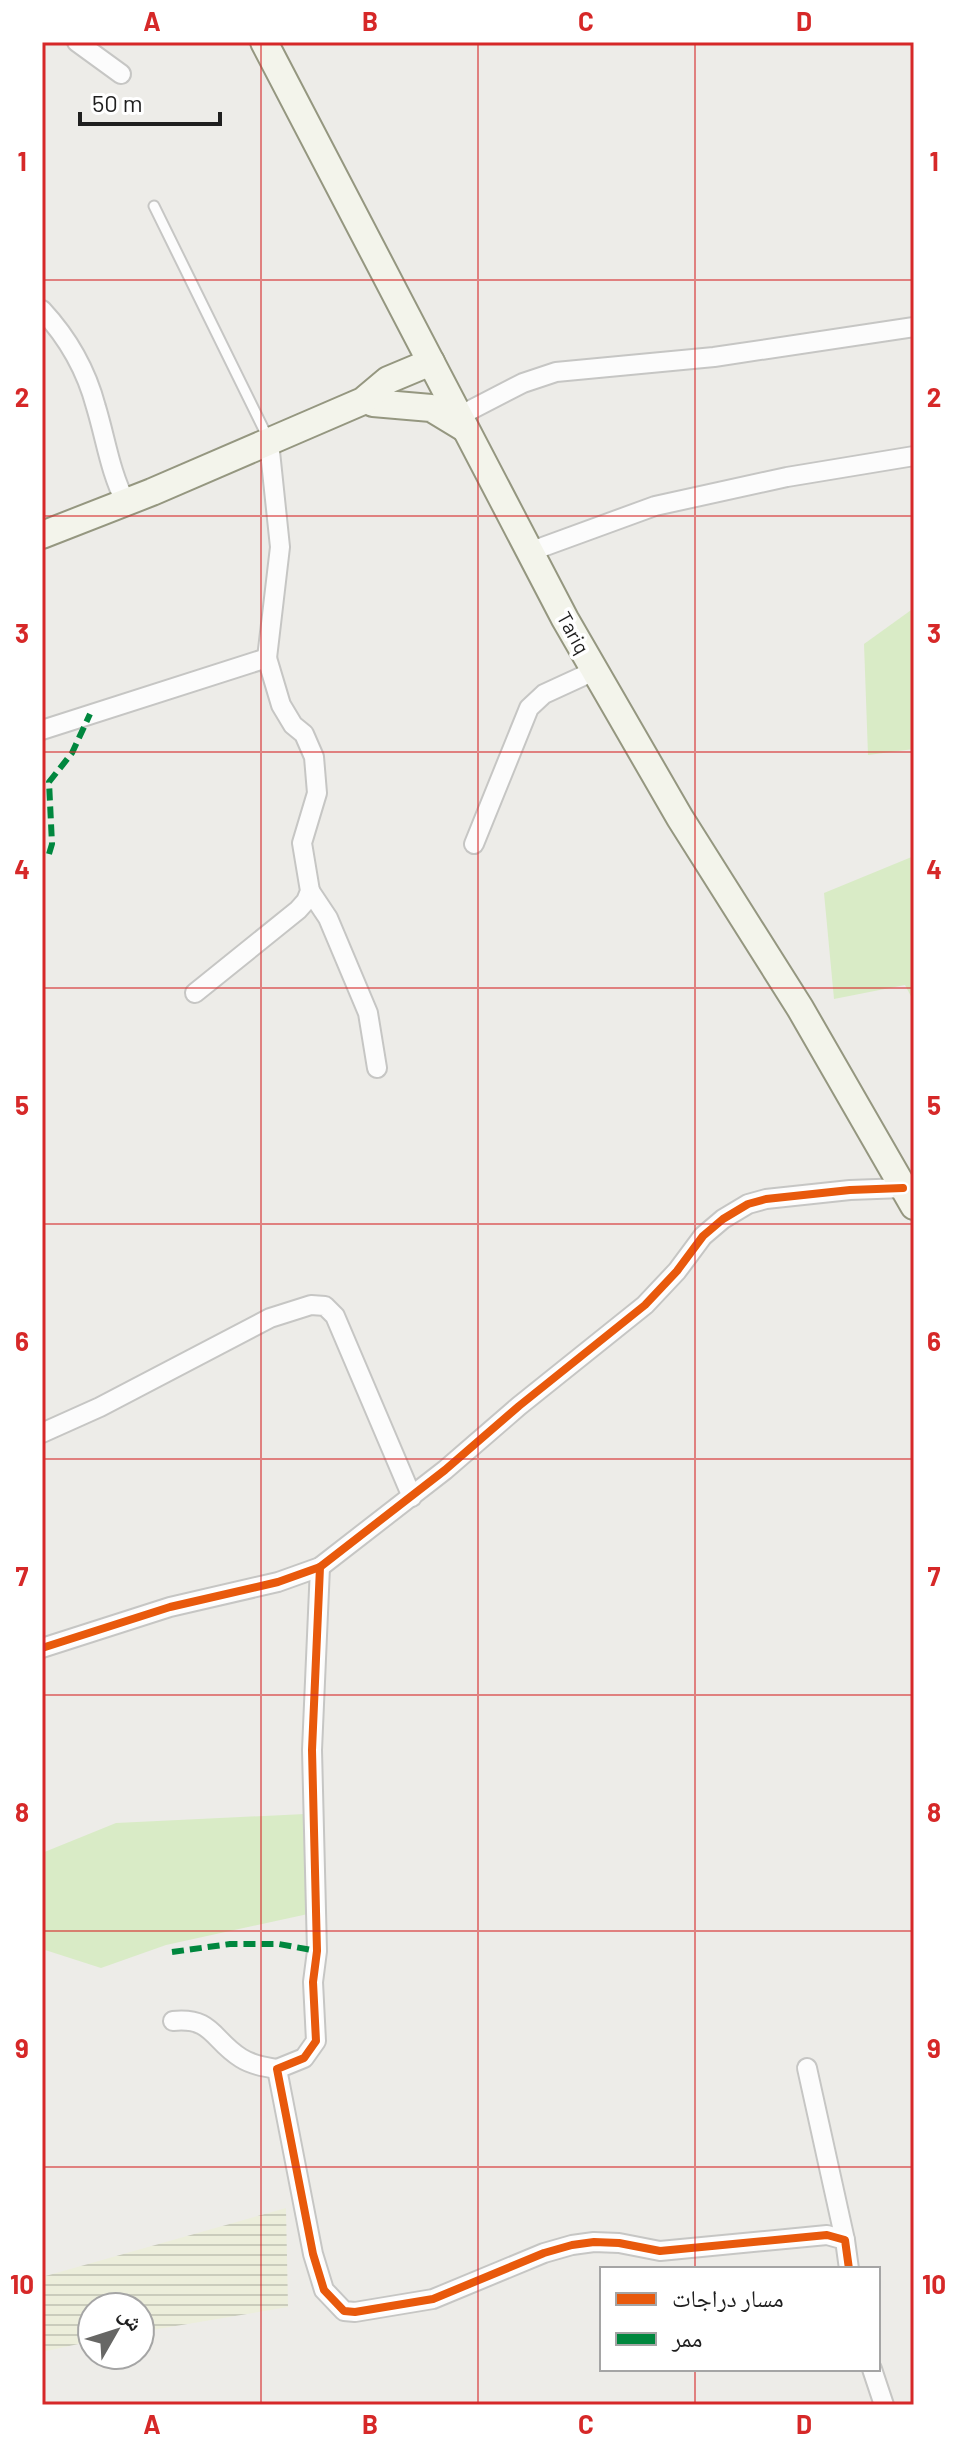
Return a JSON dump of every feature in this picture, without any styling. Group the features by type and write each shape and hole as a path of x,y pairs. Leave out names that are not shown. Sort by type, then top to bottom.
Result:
{"main road":[{"name":"Tariq","path":"265,42 408,322 594,671 680,818 800,1008 908,1197"},
{"path":"370,399 402,348 408,322"},
{"path":"370,399 388,380 431,362"},
{"path":"42,535 126,503 370,399 429,395 445,389"},
{"path":"370,399 431,408 462,423"}],"street":[{"path":"77,42 121,74"},
{"path":"42,310 79,359 96,405 111,469 126,503"},
{"path":"462,423 523,383 556,372 714,357 914,327"},
{"path":"269,442 280,547 267,658 281,705 293,725 304,734 314,757 317,793 302,843 310,891 328,918 368,1013 377,1068"},
{"path":"529,552 655,506 787,477 914,456"},
{"path":"42,730 267,658"},
{"path":"474,844 529,708 544,694 594,671"},
{"path":"195,993 298,910 310,891"},
{"path":"42,1648 170,1607 278,1582 320,1567 412,1497 529,1397 645,1305 677,1271 703,1236 748,1204 766,1199 908,1197"},
{"path":"42,1433 100,1407 270,1318 311,1305 325,1306 335,1316 412,1497"},
{"path":"173,2021 189,2020 206,2025 241,2058 277,2069 304,2058 316,2041 312,1750 320,1567"},
{"path":"807,2068 849,2267"},
{"path":"277,2069 313,2254 324,2290 344,2311 355,2312 433,2299 544,2253 583,2243 619,2243 660,2251 817,2235 845,2240"},
{"path":"873,2371 884,2405"}],"lane":[{"path":"154,206 269,442"}],"green space":[{"path":"914,608 914,749 868,755 864,644"},
{"path":"914,856 914,1002 905,985 834,999 824,893"},
{"path":"305,1814 308,1914 166,1945 101,1968 42,1949 42,1853 116,1823"},
{"path":"286,2208 288,2307 156,2329 156,2291 76,2291 76,2345 42,2352 42,2277"}],"marked path":[{"path":"49,854 52,844 49,782 72,753 90,714"},
{"path":"172,1952 230,1944 279,1944 317,1951"}],"cycle path":[{"path":"42,1648 170,1607 278,1582 320,1567 445,1470 645,1305 677,1271 703,1236 723,1219 748,1204 766,1199 903,1188"},
{"path":"320,1567 312,1750 316,2041 304,2058 277,2069 313,2254 324,2290 344,2311 355,2312 433,2299 544,2253 594,2242 660,2251 827,2235 845,2240 849,2267"}]}
